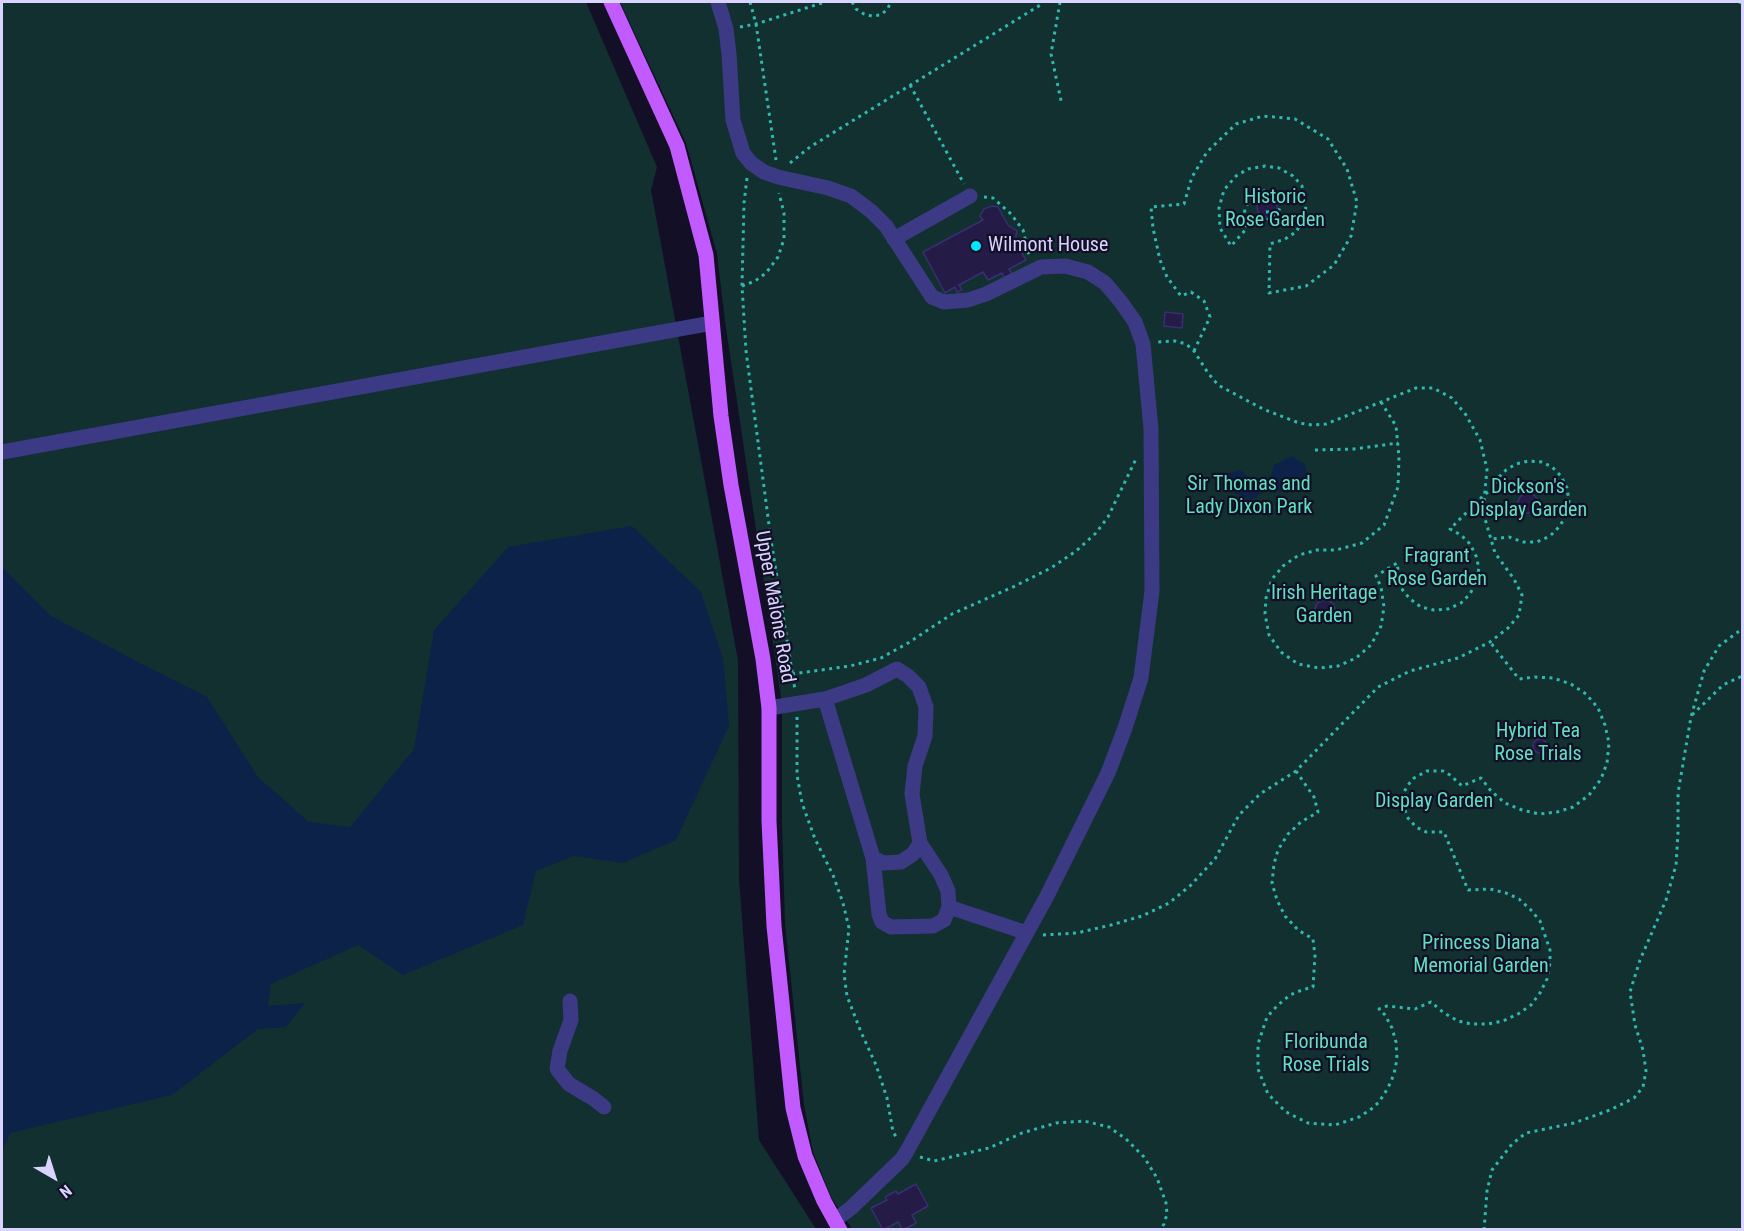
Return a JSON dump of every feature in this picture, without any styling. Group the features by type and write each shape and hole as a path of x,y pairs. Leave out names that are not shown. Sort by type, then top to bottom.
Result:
{"main road":[{"name":"Upper Malone Road","path":"611,2 677,146 706,255 721,416 731,485 763,659 769,708 769,821 774,926 794,1108 805,1156 837,1225"}],"lane":[{"path":"718,2 726,29 733,120 744,153 751,163 764,172 778,177 828,188 850,196 871,211 886,226 932,297 944,302 968,300 1041,267 1065,266 1088,272 1105,283 1135,322 1143,344 1151,429 1152,591 1141,678 1125,728 1108,773 1047,896 908,1151 850,1208 837,1225"},
{"path":"894,239 970,196"},
{"path":"2,452 712,323"},
{"path":"769,708 825,699 866,685 897,669 919,687 926,707 925,736 915,766 912,794 920,843 941,875 948,891 949,907 944,920 933,926 891,927 882,922 879,914 873,858 825,699"},
{"path":"873,858 884,863 901,862 913,854 920,843"},
{"path":"949,907 1027,933"},
{"path":"570,1001 571,1020 560,1051 557,1069 569,1084 604,1107"}],"path":[{"path":"742,286 766,273 778,257 784,239 784,213 778,189 756,24 750,2"},
{"path":"756,24 825,2"},
{"path":"852,2 856,9 864,15 872,16 880,15 887,10 891,2"},
{"path":"778,177 810,147 1043,2"},
{"path":"1060,2 1051,54 1062,105"},
{"path":"910,85 970,196 993,198 1011,214 1023,230 1034,271"},
{"path":"1194,351 1210,317 1204,301 1191,292 1181,296 1167,277 1160,260 1151,207 1184,204 1192,177 1208,152 1236,124 1263,116 1295,119 1328,139 1347,169 1357,202 1351,236 1334,265 1306,286 1269,293 1270,244 1296,232 1305,218 1306,203 1302,186 1293,176 1279,168 1265,166 1248,169 1236,176 1224,190 1219,208 1220,228 1231,246 1247,228 1244,218 1245,207 1254,194 1267,190 1277,196 1281,205 1277,215 1268,219 1268,206"},
{"path":"751,163 744,203 742,286 746,351 758,456 798,705 797,763 801,803 843,903 849,928 844,974 847,996 876,1065 887,1098 893,1132 900,1144 908,1151 934,1161 989,1148 1022,1133 1056,1123 1084,1121 1109,1127 1126,1139 1144,1157 1156,1178 1166,1203 1167,1214 1160,1230"},
{"path":"1027,933 1043,935 1077,933 1142,915 1169,903 1191,885 1215,859 1239,815 1260,794 1296,771 1378,687 1410,671 1458,658 1490,642 1508,628 1519,615 1522,595 1514,579 1495,553 1484,512 1487,469 1480,440 1466,415 1452,398 1433,388 1416,388 1326,424 1299,423 1263,409 1218,385 1194,351 1186,344 1160,341 1143,344"},
{"path":"1381,402 1396,426 1398,443 1398,488 1384,525 1362,543 1336,550 1317,550 1299,555 1283,566 1272,579 1266,598 1265,614 1269,635 1281,652 1298,664 1318,668 1338,666 1356,658 1371,645 1381,626 1384,607 1381,586 1376,576 1397,562 1401,588 1421,607 1434,610 1448,609 1461,603 1470,594 1479,568 1470,544 1450,529 1493,489 1498,478 1506,470 1528,461 1542,462 1552,467 1561,476 1567,488 1569,501 1560,526 1550,536 1537,542 1523,542 1509,537 1491,539"},
{"path":"1315,450 1354,449 1398,443"},
{"path":"792,674 850,666 881,658 952,614 1051,568 1096,533 1108,518 1133,463 1151,446"},
{"path":"1484,1230 1487,1191 1492,1170 1512,1144 1526,1133 1574,1123 1610,1110 1634,1098 1643,1087 1646,1071 1630,992 1640,960 1666,900 1676,865 1678,793 1690,717 1704,671 1719,645 1743,629"},
{"path":"1296,771 1314,797 1318,812 1301,822 1288,834 1278,850 1272,884 1277,900 1286,916 1298,930 1313,939 1315,956 1313,987 1290,995 1267,1017 1258,1044 1258,1069 1268,1094 1286,1112 1308,1123 1335,1125 1353,1120 1370,1110 1379,1102 1394,1074 1397,1059 1396,1042 1392,1028 1379,1009 1387,1006 1415,1009 1431,1002 1458,1021 1488,1024 1511,1017 1531,1005 1547,979 1550,950 1540,921 1519,899 1506,892 1490,889 1468,890 1444,832 1426,832 1416,827 1407,817 1403,802 1404,792 1414,778 1434,770 1450,774 1462,786 1481,778 1491,791 1505,802 1522,810 1539,814 1573,807 1589,795 1601,779 1607,763 1609,743 1598,708 1586,694 1571,684 1553,678 1519,679 1490,642"},
{"path":"1690,717 1723,685 1743,676"}],"green space":[{"path":"2,2 586,2 657,167 651,190 738,660 739,879 759,1140 816,1229 2,1229"},
{"name":"Sir Thomas and Lady Dixon Park","path":"620,2 1742,2 1742,1229 852,1229 831,1197 813,1152 804,1105 785,924 782,704 717,254 686,143"}],"water":[{"path":"1292,456 1305,464 1307,475 1297,487 1287,493 1271,487 1263,490 1255,499 1249,499 1230,491 1222,482 1224,475 1240,470 1257,485 1270,479 1274,465"},
{"path":"632,526 701,592 723,658 729,726 676,840 623,863 574,856 536,871 523,925 403,975 358,945 271,984 268,1006 305,1003 286,1027 258,1029 172,1095 10,1133 2,1153 2,567 51,616 207,697 258,777 309,822 350,827 414,749 434,630 508,547"}],"building":[{"path":"1267,197 1274,200 1277,207 1274,214 1267,217 1260,214 1257,207 1260,200"},
{"name":"Wilmont House","path":"992,206 998,207 1008,225 1017,231 1015,241 1026,260 1009,269 1012,274 1004,278 1002,273 988,280 983,272 959,285 962,290 957,292 955,287 945,293 923,252 983,220 980,216 984,209"},
{"path":"1165,312 1183,314 1182,328 1164,326"},
{"path":"1528,493 1535,496 1538,503 1535,510 1528,513 1521,510 1518,503 1521,496"},
{"path":"1325,600 1332,603 1335,610 1332,617 1325,620 1318,617 1315,610 1318,603"},
{"path":"1540,739 1545,741 1547,746 1545,751 1540,753 1535,751 1533,746 1535,741"},
{"path":"916,1184 928,1206 912,1215 916,1223 903,1230 898,1222 883,1230 871,1208 887,1200 885,1197 896,1191 898,1194"}],"place":[{"name":"Wilmont House","path":"976,246"}],"park label":[{"name":"Historic Rose Garden","path":"1275,210"},
{"name":"Dickson's Display Garden","path":"1528,500"},
{"name":"Fragrant Rose Garden","path":"1437,568"},
{"name":"Irish Heritage Garden","path":"1324,606"},
{"name":"Hybrid Tea Rose Trials","path":"1538,744"},
{"name":"Display Garden","path":"1434,802"},
{"name":"Princess Diana Memorial Garden","path":"1481,956"},
{"name":"Floribunda Rose Trials","path":"1326,1054"}]}
